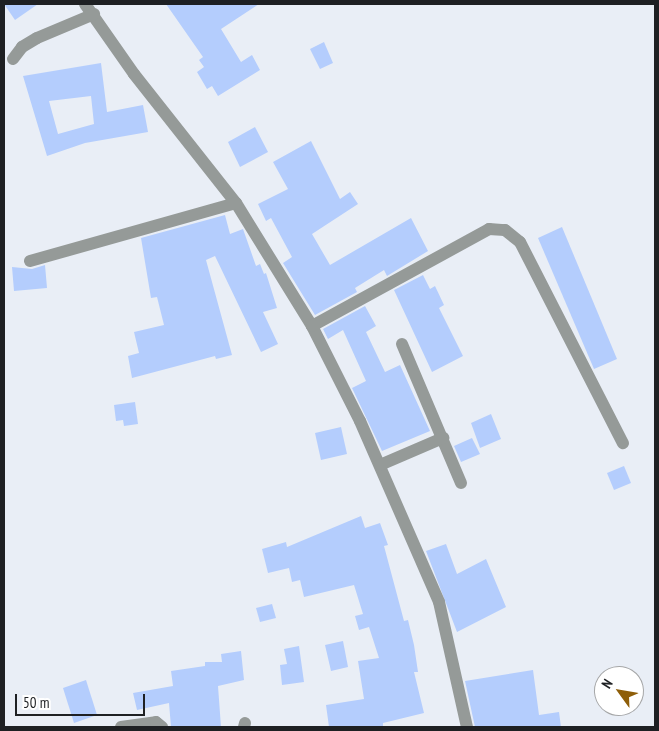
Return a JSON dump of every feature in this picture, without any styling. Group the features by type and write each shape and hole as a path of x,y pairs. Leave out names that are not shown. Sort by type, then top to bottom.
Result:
{"street":[{"path":"85,4 94,14 134,74 236,203 312,326 380,465 438,602 467,727"},
{"path":"13,59 22,47 37,38 94,14"},
{"path":"30,261 236,203"},
{"path":"312,326 489,229 505,230 520,242 623,443"},
{"path":"402,344 461,483"},
{"path":"380,465 443,438"},
{"path":"121,727 156,722 162,727"}],"building":[{"path":"4,4 38,4 15,20"},
{"path":"166,4 259,4 221,29 241,62 252,55 260,70 218,96 212,86 207,89 197,72 204,67 199,60 203,57"},
{"path":"324,42 333,63 320,69 310,49"},
{"path":"101,63 107,112 143,105 148,132 85,143 47,156 23,76","holes":["91,96 94,124 58,134 49,101"]},
{"path":"255,127 268,152 240,167 228,142"},
{"path":"311,141 340,199 350,192 358,204 312,234 330,265 411,218 428,251 387,276 384,270 355,288 357,292 315,315 283,263 292,257 271,218 266,221 258,204 288,189 273,162"},
{"path":"225,215 230,234 243,229 256,266 260,264 264,274 266,273 277,308 263,312 278,344 261,352 215,256 206,260 232,355 216,359 215,356 132,378 128,356 139,353 134,332 164,325 157,297 151,298 141,238"},
{"path":"562,227 617,359 594,369 538,238"},
{"path":"45,265 47,288 14,291 12,267 32,269"},
{"path":"423,275 430,289 435,286 444,305 439,308 463,356 432,372 394,290"},
{"path":"365,306 376,326 366,332 385,372 400,365 430,431 382,451 352,388 366,381 343,330 328,339 323,329"},
{"path":"135,402 138,424 124,426 123,420 116,421 114,405"},
{"path":"491,414 501,439 480,448 471,423"},
{"path":"341,427 347,454 321,460 315,433"},
{"path":"472,438 480,454 461,462 454,446"},
{"path":"624,466 631,483 614,490 607,473"},
{"path":"361,516 365,528 380,523 388,545 384,546 404,621 408,620 414,645 418,672 414,672 424,713 383,723 383,727 329,727 326,705 364,699 358,661 379,658 369,627 359,630 355,616 363,614 354,585 304,597 300,580 292,582 289,568 268,573 262,549 286,542 287,547"},
{"path":"446,544 457,574 486,559 506,607 457,632 426,551"},
{"path":"272,604 276,618 260,622 256,608"},
{"path":"343,641 348,667 331,671 325,645"},
{"path":"299,646 304,682 282,685 280,665 287,664 284,649"},
{"path":"241,651 244,680 218,686 221,727 171,727 169,703 137,710 133,693 173,686 171,671 205,666 205,662 222,662 221,654"},
{"path":"533,670 539,715 559,712 561,727 475,727 465,681"},
{"path":"86,680 97,715 74,723 63,688"}]}
